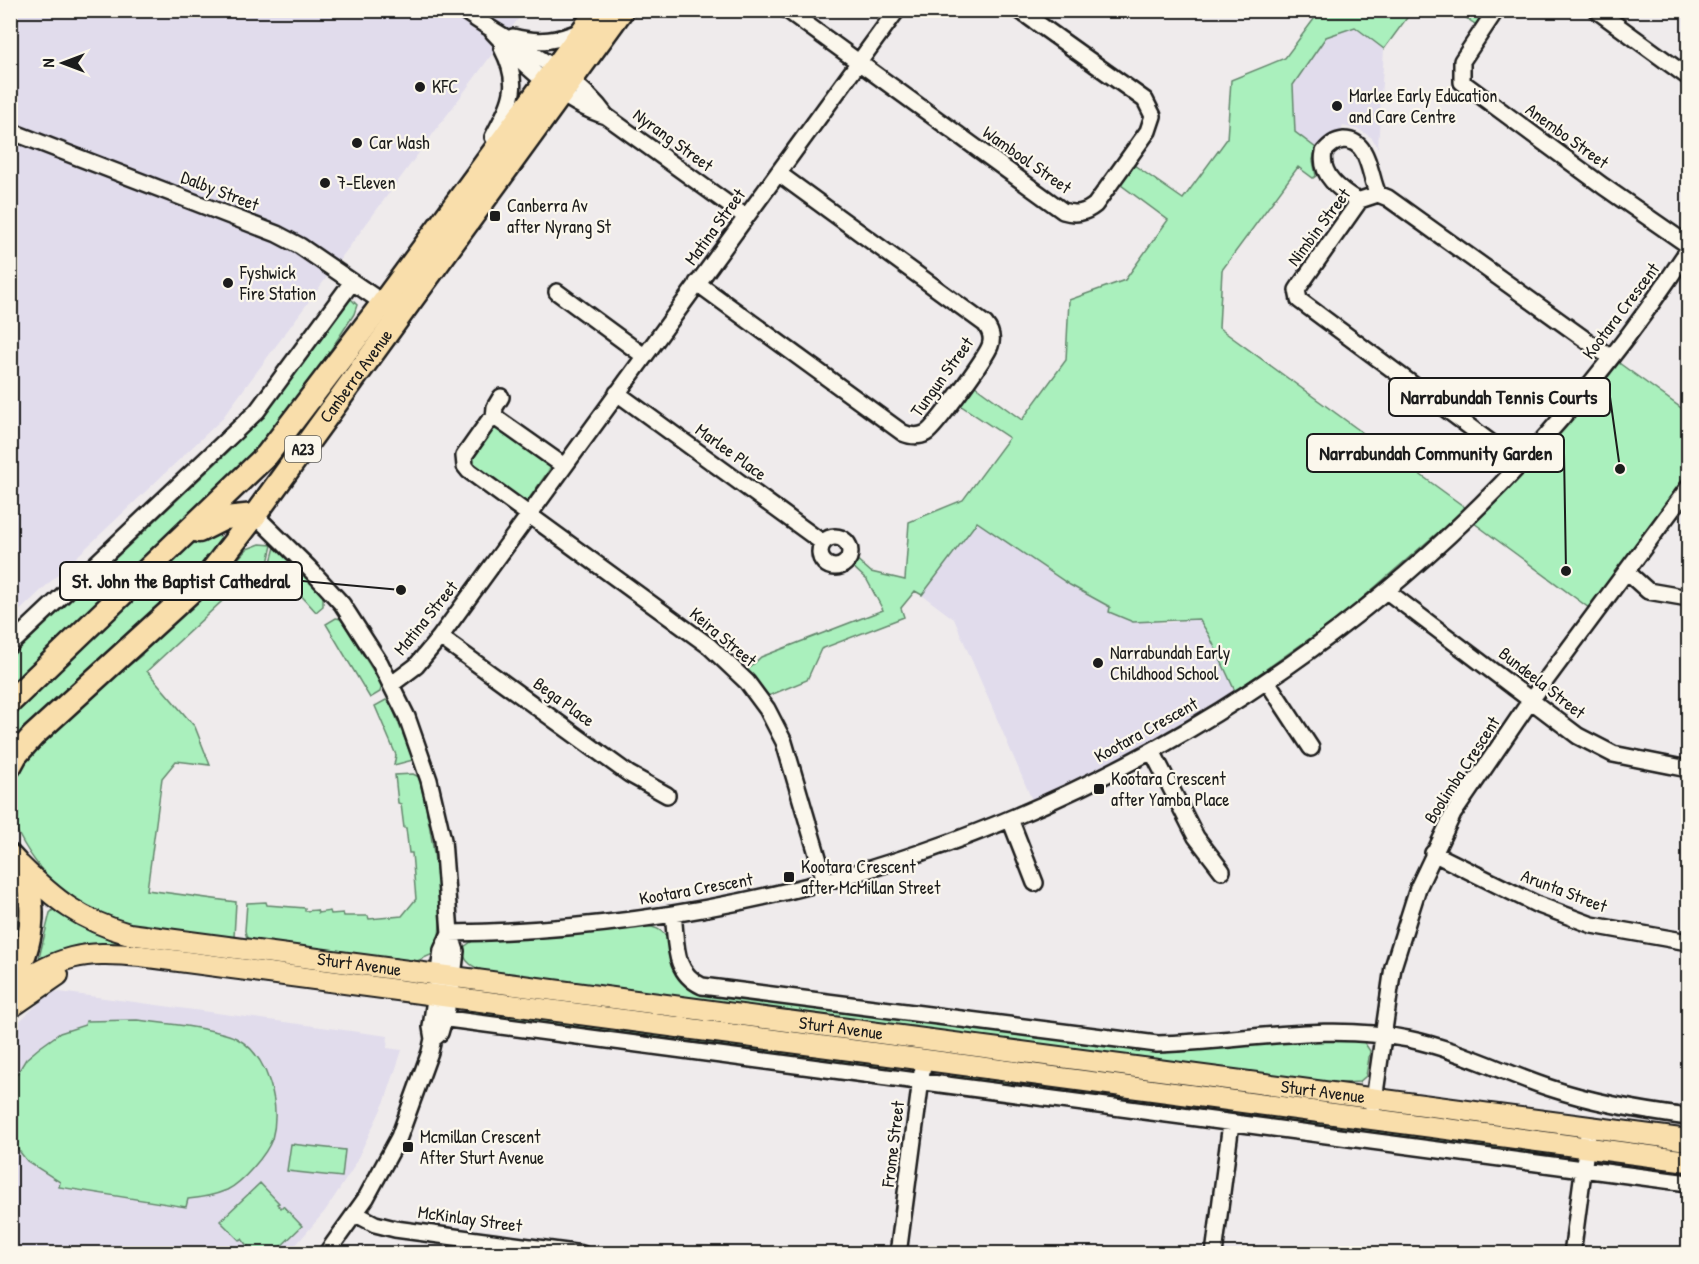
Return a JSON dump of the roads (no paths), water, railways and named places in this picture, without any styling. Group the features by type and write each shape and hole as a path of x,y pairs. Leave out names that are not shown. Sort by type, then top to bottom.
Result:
{"highway":[{"name":"Canberra Avenue","path":"10,702 267,455 392,309 558,81 584,29 598,10"},
{"name":"Canberra Avenue","path":"10,766 33,736 208,576 255,515 392,309 469,187 558,81 622,10"},
{"path":"174,545 206,526 231,516 255,515 256,479 267,455"},
{"path":"206,526 223,531 228,539 228,550"},
{"path":"10,983 26,955 32,926 29,896 13,856"}],"main road":[{"path":"10,695 73,639"},
{"name":"Sturt Avenue","path":"13,856 57,901 73,912 105,927 129,934 1689,1140"},
{"name":"Sturt Avenue","path":"10,988 70,957 100,953 133,955 1689,1161"},
{"path":"10,1008 65,971 86,963 133,955"}],"street":[{"name":"Nyrang Street","path":"463,10 493,32 513,55 595,100 606,116 746,217"},
{"path":"787,10 859,63"},
{"name":"Matina Street","path":"392,684 416,666 440,637 897,10"},
{"name":"Wambool Street","path":"859,63 1063,211 1087,212 1095,205 1149,132 1153,116 1145,100 1018,10"},
{"name":"Anembo Street","path":"1496,10 1462,61 1462,82 1603,186 1689,245"},
{"path":"1596,10 1689,77"},
{"path":"493,32 536,43 553,42 584,29"},
{"path":"469,187 506,115 513,94 514,77 493,32"},
{"name":"Dalby Street","path":"10,131 277,234 300,246 392,309"},
{"path":"1358,201 1328,178 1323,170 1324,152 1335,142 1348,140 1363,150 1378,194"},
{"name":"Tungun Street","path":"697,284 906,434 920,435 929,431 958,392 989,348 991,335 985,324 778,173"},
{"name":"Nimbin Street","path":"1521,465 1299,300 1297,290 1358,201 1378,194 1388,198 1611,358"},
{"name":"Kootara Crescent","path":"450,933 574,926 674,914 825,882 959,839 1010,819 1152,751 1267,681 1388,592 1478,510 1575,404 1651,307 1689,250"},
{"path":"10,645 257,411 352,282"},
{"path":"557,292 645,356"},
{"name":"Marlee Place","path":"617,393 823,543"},
{"path":"501,397 495,407 494,418 466,452 465,466 529,515"},
{"path":"494,418 502,420 564,466"},
{"name":"Boolimba Crescent","path":"1371,1119 1393,967 1408,917 1433,853 1453,814 1531,700 1689,488"},
{"path":"255,515 338,600 392,684 414,734 436,803 445,859 450,933 443,947 446,975 439,1018 440,1033 433,1040 403,1129 380,1175 356,1214 326,1254"},
{"name":"Keira Street","path":"529,515 720,655 754,690 784,742 825,882"},
{"path":"1627,572 1648,591 1689,598"},
{"name":"Bundeela Street","path":"1388,592 1578,736 1612,754 1689,769"},
{"name":"Bega Place","path":"440,637 629,774 667,795"},
{"path":"1267,681 1311,748"},
{"path":"1152,751 1196,837 1222,871"},
{"path":"1010,819 1035,883"},
{"name":"Arunta Street","path":"1433,853 1536,904 1592,926 1689,942"},
{"name":"Sturt Avenue","path":"674,914 679,964 686,976 702,986 1157,1044 1198,1043 1315,1031 1382,1035 1408,1039 1461,1053 1552,1088 1617,1106 1689,1116"},
{"path":"439,1018 1689,1183"},
{"name":"Frome Street","path":"898,1254 926,1039"},
{"path":"1214,1254 1231,1123"},
{"path":"1572,1254 1589,1127"},
{"name":"McKinlay Street","path":"356,1214 375,1224 395,1229 582,1254"}],"place":[{"name":"KFC","path":"420,87"},
{"name":"Marlee Early Education and Care Centre","path":"1337,106"},
{"name":"Car Wash","path":"357,143"},
{"name":"7-Eleven","path":"325,183"},
{"name":"Canberra Av after Nyrang St","path":"495,216"},
{"name":"Fyshwick Fire Station","path":"228,283"},
{"name":"Narrabundah Tennis Courts","path":"1620,469"},
{"name":"Narrabundah Community Garden","path":"1566,571"},
{"name":"St. John the Baptist Cathedral","path":"401,590"},
{"name":"Narrabundah Early Childhood School","path":"1098,663"},
{"name":"Kootara Crescent after Yamba Place","path":"1099,789"},
{"name":"Kootara Crescent after McMillan Street","path":"789,877"},
{"name":"Mcmillan Crescent After Sturt Avenue","path":"408,1147"}]}
